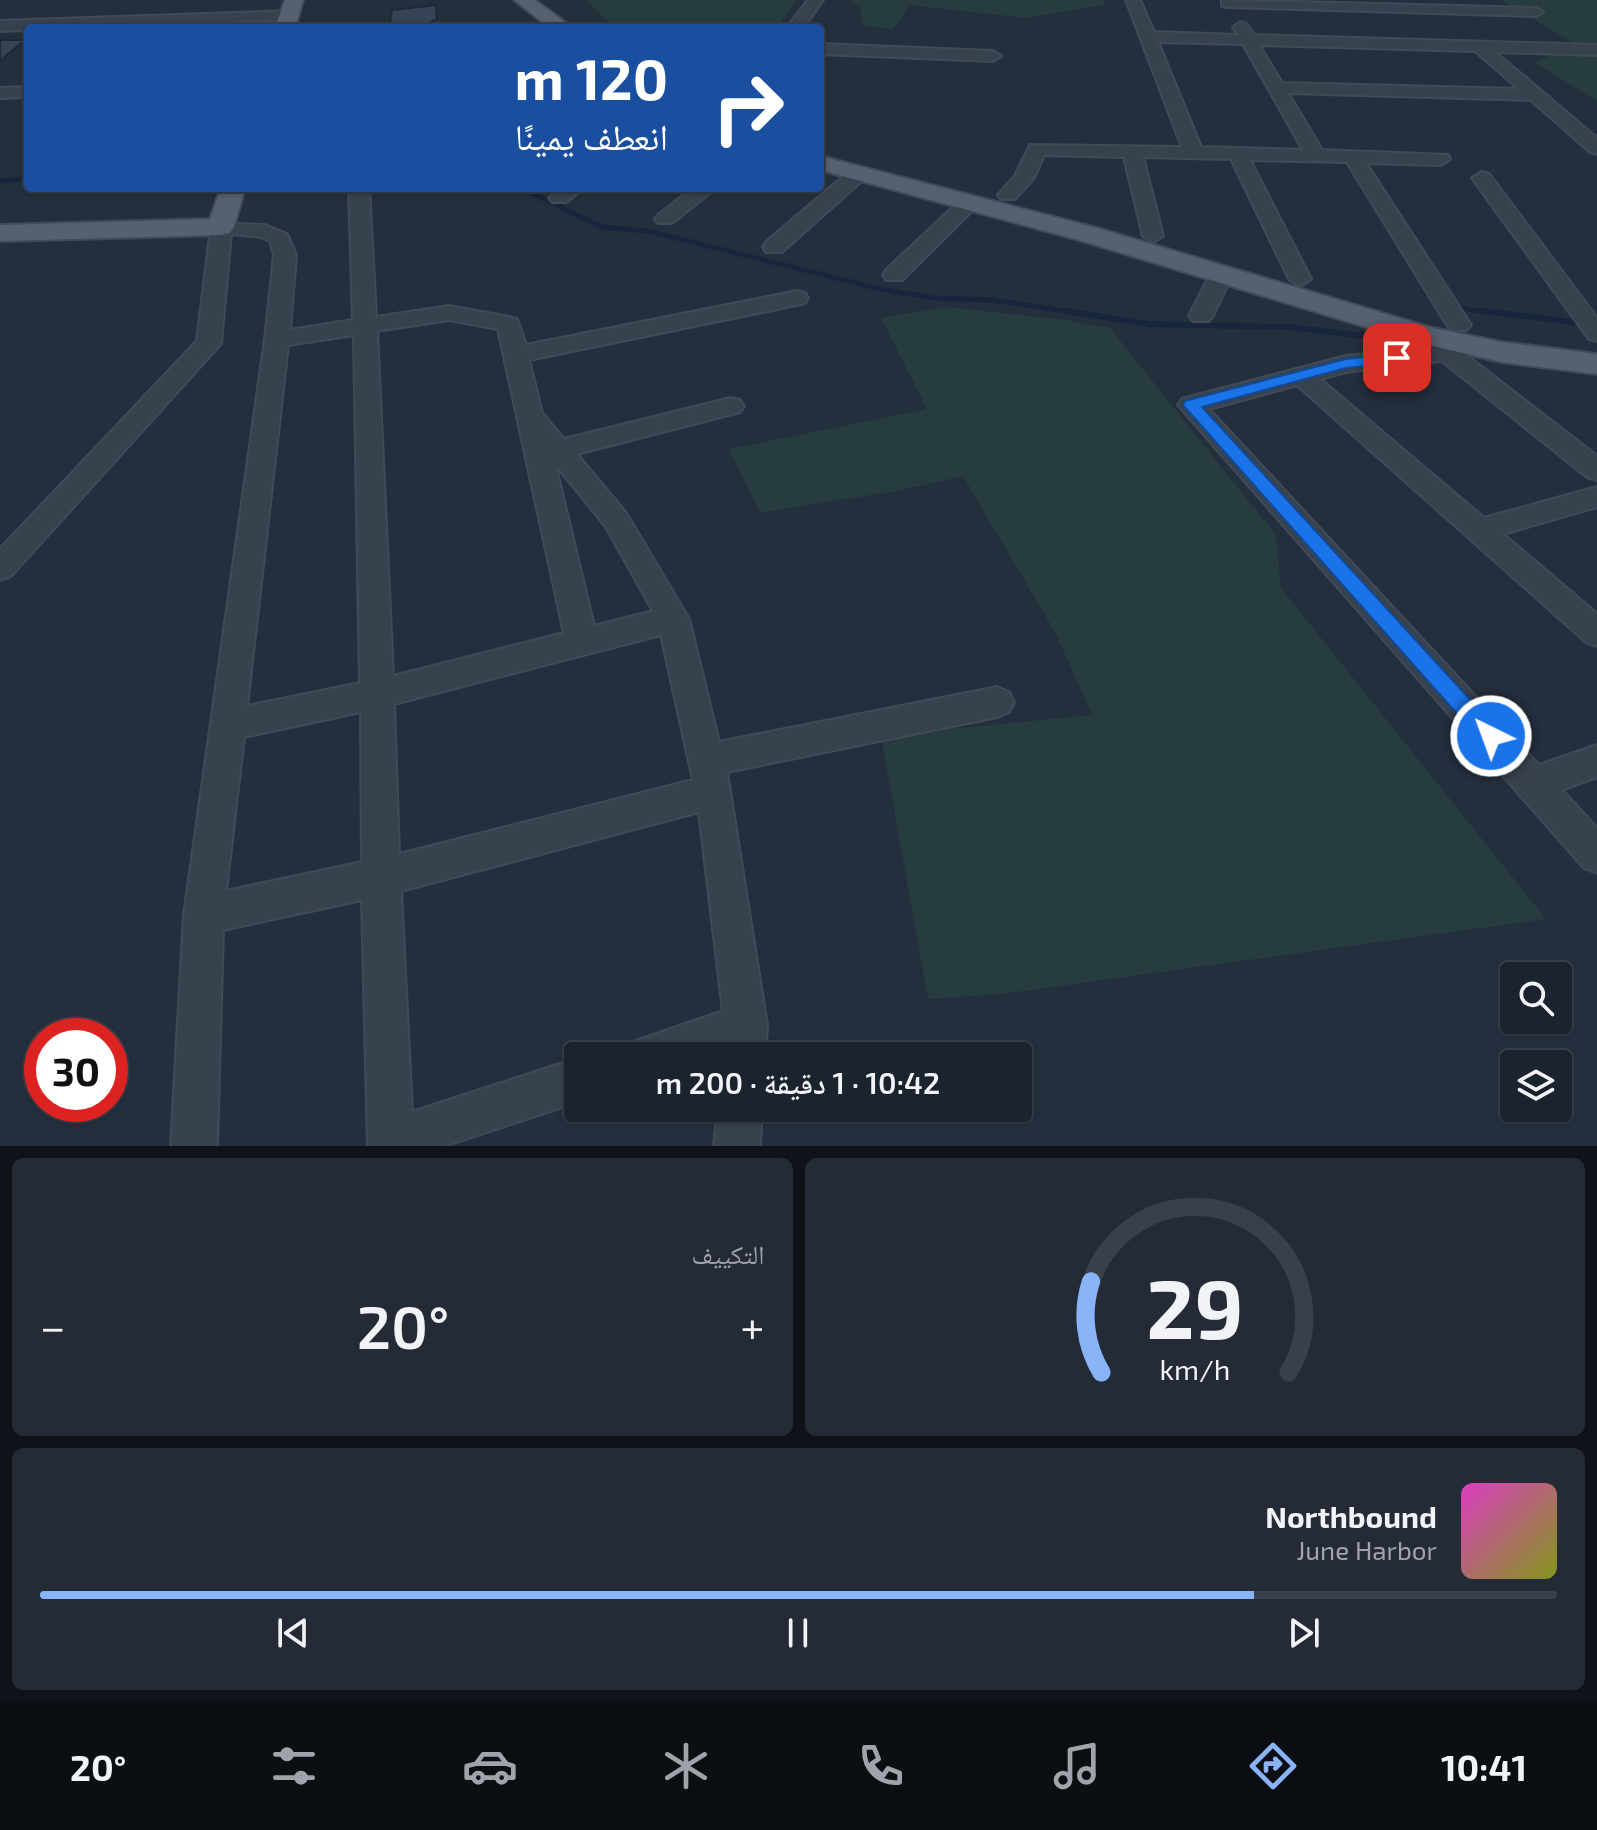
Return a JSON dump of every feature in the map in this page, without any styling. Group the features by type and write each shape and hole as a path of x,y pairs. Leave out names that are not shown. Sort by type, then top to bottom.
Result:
{"main road":[{"path":"520,4 535,24"},
{"path":"520,4 556,24"},
{"path":"824,148 1423,335 1597,364"},
{"path":"824,164 1153,236 1300,279 1458,341 1597,345"},
{"path":"0,233 221,227 232,192"}],"street":[{"path":"172,21 182,0"},
{"path":"798,24 816,0"},
{"path":"1133,0 1194,153"},
{"path":"1226,2 1426,5 1536,12"},
{"path":"1226,2 1316,156"},
{"path":"1426,5 1597,148"},
{"path":"69,24 290,15"},
{"path":"0,26 24,25"},
{"path":"1148,37 1597,50"},
{"path":"1349,43 1374,79"},
{"path":"1416,45 1439,80"},
{"path":"824,49 993,56"},
{"path":"1276,88 1374,79 1439,80 1536,95"},
{"path":"0,93 24,92"},
{"path":"894,275 1024,178 1037,149 1441,159"},
{"path":"1132,151 1153,236"},
{"path":"1238,154 1300,279"},
{"path":"1353,157 1458,341 1597,470"},
{"path":"774,247 859,173"},
{"path":"1482,178 1591,324"},
{"path":"359,192 391,1143 564,1085"},
{"path":"665,219 701,192"},
{"path":"0,568 209,343 221,227 265,231 280,238 285,255 277,339 204,915 194,1146"},
{"path":"1201,316 1222,273"},
{"path":"516,355 797,298"},
{"path":"277,339 449,313 509,324 582,641"},
{"path":"1597,444 1458,341 1346,364 1191,405 1597,855"},
{"path":"1302,376 1597,633"},
{"path":"558,450 731,406"},
{"path":"532,418 616,520 673,619 710,775 745,1041"},
{"path":"1479,530 1597,497"},
{"path":"228,725 378,694 673,619"},
{"path":"204,915 381,877 710,775 997,702"},
{"path":"1533,784 1597,761"},
{"path":"737,1146 739,1122"}],"green space":[{"path":"585,0 797,0 779,24 611,24"},
{"path":"850,0 1104,0 1105,5 1027,18 909,5 893,30 862,25 860,7"},
{"path":"1501,0 1597,0 1597,101 1536,63 1572,42"},
{"path":"949,307 1110,328 1276,535 1281,588 1546,919 1002,994 928,999 881,736 1092,715 1056,634 963,476 902,490 760,513 729,449 927,409 881,318"}],"building":[{"path":"436,5 437,19 429,24 390,24 392,10"},
{"path":"0,40 24,40 24,41 0,61"}],"waterway":[{"path":"0,181 24,178"},
{"path":"529,192 602,227 648,231 880,289 933,298 992,300 1074,312"},
{"path":"1456,308 1490,312"},
{"path":"1066,311 1074,312"},
{"path":"1483,311 1490,312"},
{"path":"1074,312 1079,313"},
{"path":"1074,312 1149,324 1289,327 1354,335 1387,335"},
{"path":"1490,312 1500,313"},
{"path":"1490,312 1597,325"}],"route":[{"path":"1397,358 1346,364 1191,405 1491,736"}]}
